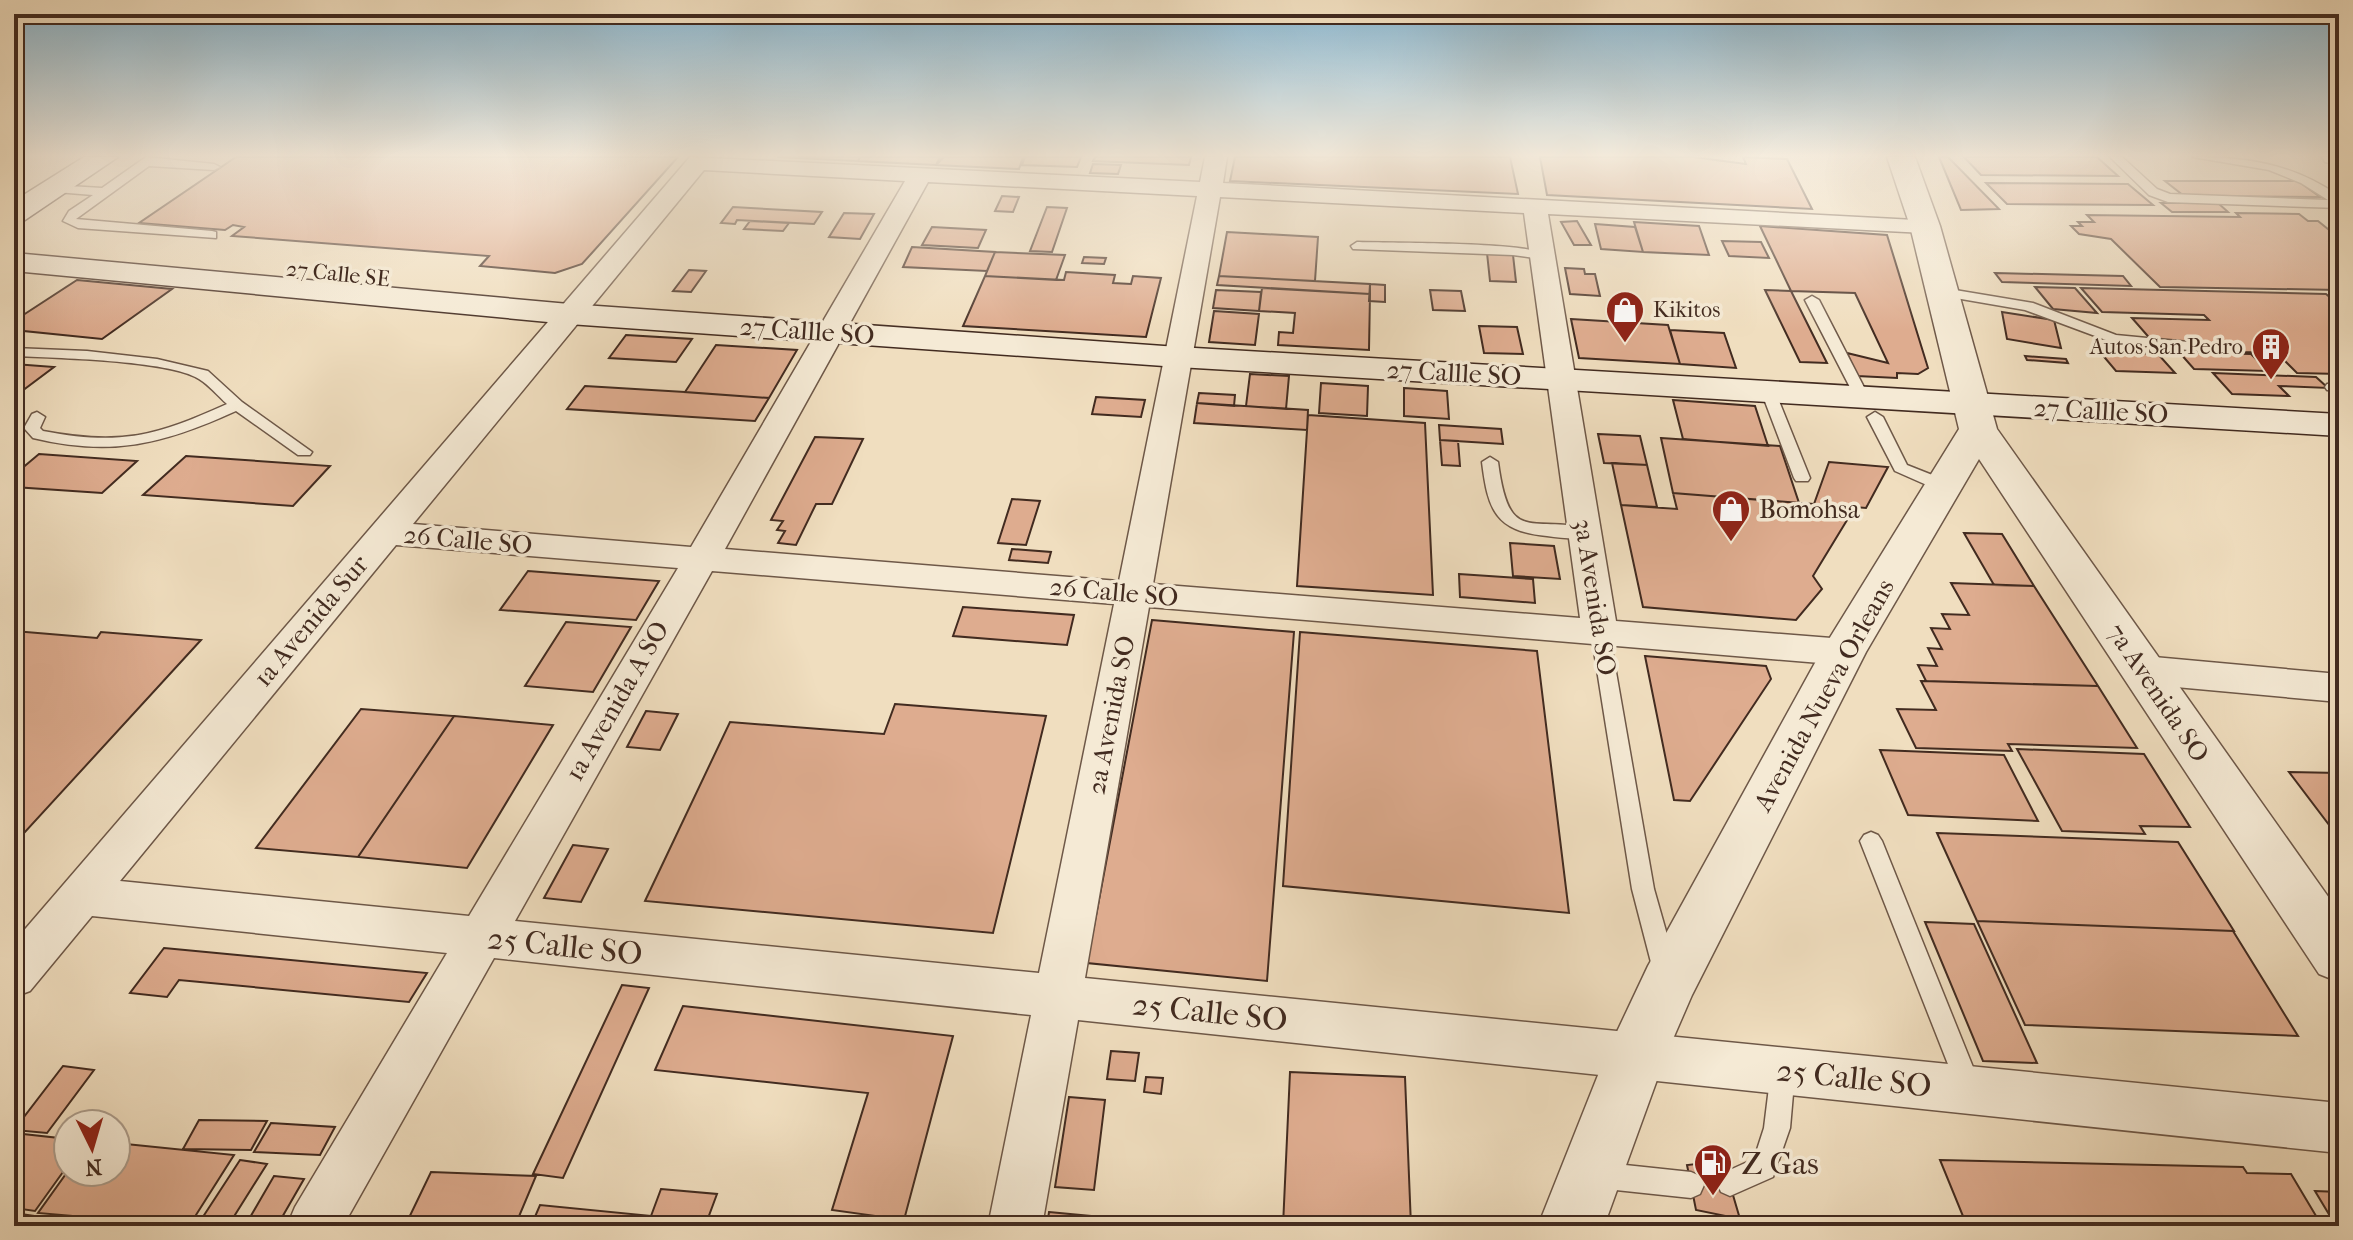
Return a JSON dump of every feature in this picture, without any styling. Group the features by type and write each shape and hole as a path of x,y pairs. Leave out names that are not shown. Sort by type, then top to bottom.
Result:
{"main road":[{"path":"1921,215 1976,416"},
{"name":"27 Calle SE","path":"14,242 576,306"},
{"name":"27 Calle SE","path":"14,262 576,306"},
{"name":"27 Callle SO","path":"576,306 659,320 1178,357 1768,391 1868,407 1976,416 2339,425"},
{"name":"Avenida Nueva Orleans","path":"1571,1226 1636,1055 1668,984 1844,652 1944,486 1976,416"},
{"name":"7a Avenida SO","path":"1976,416 2143,670 2339,957"}],"street":[{"name":"1a Avenida Sur","path":"14,976 654,215"},
{"name":"1a Avenida A SO","path":"314,1226 898,215"},
{"name":"2a Avenida SO","path":"1015,1226 1205,215"},
{"name":"3a Avenida SO","path":"1536,215 1600,632"},
{"path":"1696,215 1925,226"},
{"name":"26 Calle SO","path":"385,533 1844,652"},
{"path":"2143,670 2339,688"},
{"name":"25 Calle SO","path":"81,896 2339,1128"}],"lane":[{"path":"73,215 69,221 78,224 212,235"},
{"path":"1357,246 1513,251 1542,255"},
{"path":"1943,292 2028,306 2114,339 2220,349"},
{"path":"1812,300 1901,468 1944,486"},
{"path":"14,352 87,355 157,363 203,374 237,405 304,452"},
{"path":"1768,391 1802,478"},
{"path":"37,417 32,428 38,435 115,446 174,434 237,405"},
{"path":"1490,462 1498,507 1508,519 1530,529 1585,533"},
{"name":"3a Avenida SO","path":"1600,632 1643,889 1668,984"},
{"path":"1871,841 1970,1090"},
{"path":"1730,1183 1764,1168 1777,1128 1783,1071"},
{"path":"1590,1174 1691,1185"}],"building":[{"path":"151,215 626,215 582,264 555,273 480,266 489,256 232,236 244,227 233,225 225,230 139,223"},
{"path":"727,215 820,215 814,224 737,220 735,224 721,223"},
{"path":"843,215 874,215 860,239 829,237"},
{"path":"1044,215 1065,215 1052,252 1030,251"},
{"path":"2087,215 2240,217 2238,215 2300,215 2308,221 2318,221 2339,238 2339,290 2160,287 2111,239 2079,234 2071,226 2082,226 2078,222 2094,222"},
{"path":"750,221 789,223 783,231 744,229"},
{"path":"1577,221 1591,245 1574,245 1561,222"},
{"path":"1634,222 1699,226 1709,255 1643,252"},
{"path":"1595,224 1635,227 1643,252 1601,249"},
{"path":"1760,226 1887,235 1928,368 1918,374 1897,373 1897,378 1857,376 1847,353 1888,363 1855,293 1791,291"},
{"path":"932,227 986,230 978,248 922,245"},
{"path":"1227,232 1318,237 1315,281 1219,276"},
{"path":"1722,241 1761,242 1769,258 1729,256"},
{"path":"912,247 995,252 987,271 903,267"},
{"path":"995,252 1065,255 1056,280 985,276"},
{"path":"1487,253 1513,255 1516,282 1490,281"},
{"path":"1084,257 1106,258 1104,264 1082,263"},
{"path":"1565,268 1584,269 1585,274 1595,274 1600,296 1570,294"},
{"path":"689,270 706,271 691,292 673,291"},
{"path":"1066,272 1115,275 1113,283 1131,284 1133,276 1161,278 1146,337 963,326 985,276 1064,280"},
{"path":"1995,273 2123,276 2131,286 2002,282"},
{"path":"1219,276 1370,284 1370,294 1217,285"},
{"path":"77,280 172,289 102,339 14,330 14,321"},
{"path":"1370,284 1385,285 1385,302 1369,301"},
{"path":"2035,287 2075,288 2097,313 2053,309"},
{"path":"1262,288 1370,294 1369,350 1278,345 1279,332 1293,333 1295,313 1259,311"},
{"path":"2081,288 2326,294 2339,305 2339,374 2297,373 2277,353 2243,352 2236,344 2153,342 2132,318 2209,320 2204,315 2102,312"},
{"path":"1216,290 1261,292 1259,311 1213,308"},
{"path":"1430,290 1461,291 1465,311 1433,310"},
{"path":"1765,290 1791,291 1827,363 1800,362"},
{"path":"1214,311 1259,314 1255,345 1209,342"},
{"path":"2002,312 2054,320 2061,348 2007,339"},
{"name":"Kikitos","path":"1571,319 1668,325 1680,364 1579,358"},
{"path":"1479,326 1517,327 1523,354 1484,353"},
{"path":"1670,330 1724,333 1736,368 1680,364"},
{"path":"626,335 692,339 676,362 609,358"},
{"path":"716,345 797,350 769,398 685,392"},
{"path":"2100,352 2158,354 2175,373 2116,371"},
{"path":"2179,352 2251,354 2268,371 2194,369"},
{"path":"2025,356 2066,359 2068,363 2027,360"},
{"path":"14,364 54,367 14,394"},
{"name":"Autos San Pedro","path":"2213,373 2316,377 2328,388 2279,386 2289,396 2232,394"},
{"path":"1250,374 1289,376 1286,409 1246,406"},
{"path":"1321,383 1368,386 1367,416 1319,413"},
{"path":"585,386 769,398 755,421 567,409"},
{"path":"1404,388 1447,391 1449,419 1404,416"},
{"path":"1199,393 1235,395 1234,406 1197,403"},
{"path":"1096,397 1145,400 1141,417 1092,414"},
{"path":"1673,400 1755,406 1768,446 1683,439"},
{"path":"1197,403 1308,410 1307,430 1194,423"},
{"path":"1308,415 1425,423 1433,595 1297,586"},
{"path":"1439,425 1501,429 1503,444 1440,440"},
{"path":"1598,434 1640,436 1647,465 1604,463"},
{"path":"815,437 863,439 832,504 816,504 796,545 778,543 785,531 777,530 783,521 771,520"},
{"path":"1661,438 1780,446 1799,503 1673,493"},
{"path":"1440,440 1458,441 1460,466 1442,465"},
{"path":"39,454 137,461 102,493 14,487 14,475"},
{"path":"186,456 330,466 293,506 143,495"},
{"name":"Bomohsa","path":"1829,462 1888,467 1866,508 1855,507 1813,576 1822,589 1796,620 1643,607 1621,505 1677,509 1673,493 1814,504"},
{"path":"1612,463 1647,465 1657,507 1621,505"},
{"path":"1012,499 1040,501 1026,545 998,543"},
{"path":"1964,533 2002,534 2034,586 1994,585"},
{"path":"1510,543 1554,546 1560,579 1513,576"},
{"path":"1012,549 1051,552 1048,563 1009,560"},
{"path":"528,571 659,581 636,620 500,610"},
{"path":"1459,574 1533,579 1535,603 1460,597"},
{"path":"1951,583 2034,586 2098,686 1926,681 1918,665 1937,666 1928,648 1942,649 1931,628 1950,629 1942,614 1969,615"},
{"path":"963,607 1074,615 1067,645 953,636"},
{"path":"1152,620 1294,632 1267,981 1087,963"},
{"path":"566,622 631,627 593,692 525,686"},
{"path":"14,631 97,638 101,632 201,640 14,844"},
{"path":"1300,632 1537,651 1569,913 1283,886"},
{"path":"1645,656 1766,666 1771,679 1690,801 1674,800"},
{"path":"1921,681 2098,686 2137,748 2008,744 2012,751 1916,748 1897,709 1936,710"},
{"path":"895,704 1046,716 993,933 645,901 730,722 884,734"},
{"path":"361,709 454,716 358,857 256,848"},
{"path":"646,711 678,714 660,750 627,747"},
{"path":"454,716 553,725 467,868 358,857"},
{"path":"2017,749 2144,754 2190,827 2140,826 2145,834 2062,831"},
{"path":"1880,750 2004,755 2038,821 1908,815"},
{"path":"2289,772 2339,773 2339,838"},
{"path":"1937,833 2178,842 2234,931 1977,921"},
{"path":"573,845 608,849 581,902 544,898"},
{"path":"1977,921 2233,931 2298,1036 2025,1025"},
{"path":"1925,922 1974,924 2037,1063 1983,1061"},
{"path":"164,948 427,973 409,1002 179,980 167,997 130,993"},
{"path":"622,985 649,988 563,1178 533,1174"},
{"path":"683,1006 953,1036 904,1220 832,1210 868,1093 655,1070"},
{"path":"1111,1051 1139,1053 1135,1081 1107,1079"},
{"path":"63,1066 94,1070 66,1108 52,1108 52,1126 47,1133 14,1130"},
{"path":"1290,1072 1405,1077 1411,1226 1283,1226"},
{"path":"1146,1077 1163,1078 1161,1094 1144,1092"},
{"path":"1069,1097 1105,1100 1094,1190 1055,1187"},
{"path":"199,1120 267,1121 251,1150 183,1149"},
{"path":"271,1123 335,1127 320,1155 254,1152"},
{"path":"14,1133 52,1137 52,1187 35,1211 14,1208"},
{"path":"132,1145 234,1155 189,1226 38,1213 56,1188 132,1188"},
{"path":"240,1160 267,1164 228,1226 197,1226"},
{"path":"1940,1160 2243,1167 2247,1173 2291,1174 2322,1226 1967,1226"},
{"name":"Z Gas","path":"1723,1161 1740,1219 1696,1210 1687,1165"},
{"path":"431,1172 536,1176 515,1226 405,1226"},
{"path":"274,1176 304,1179 277,1226 245,1226"},
{"path":"661,1189 717,1194 707,1221 728,1223 727,1226 531,1226 540,1205 651,1216"},
{"path":"2315,1191 2339,1192 2339,1226 2336,1226"},
{"path":"1049,1212 1101,1217 1100,1226 1047,1226"},
{"path":"14,1213 62,1220 58,1226 14,1226"},
{"path":"67,1218 116,1226 62,1226"}],"place":[{"name":"Kikitos","path":"1625,344"},
{"name":"Autos San Pedro","path":"2271,381"},
{"name":"Bomohsa","path":"1731,543"},
{"name":"Z Gas","path":"1713,1197"}]}
